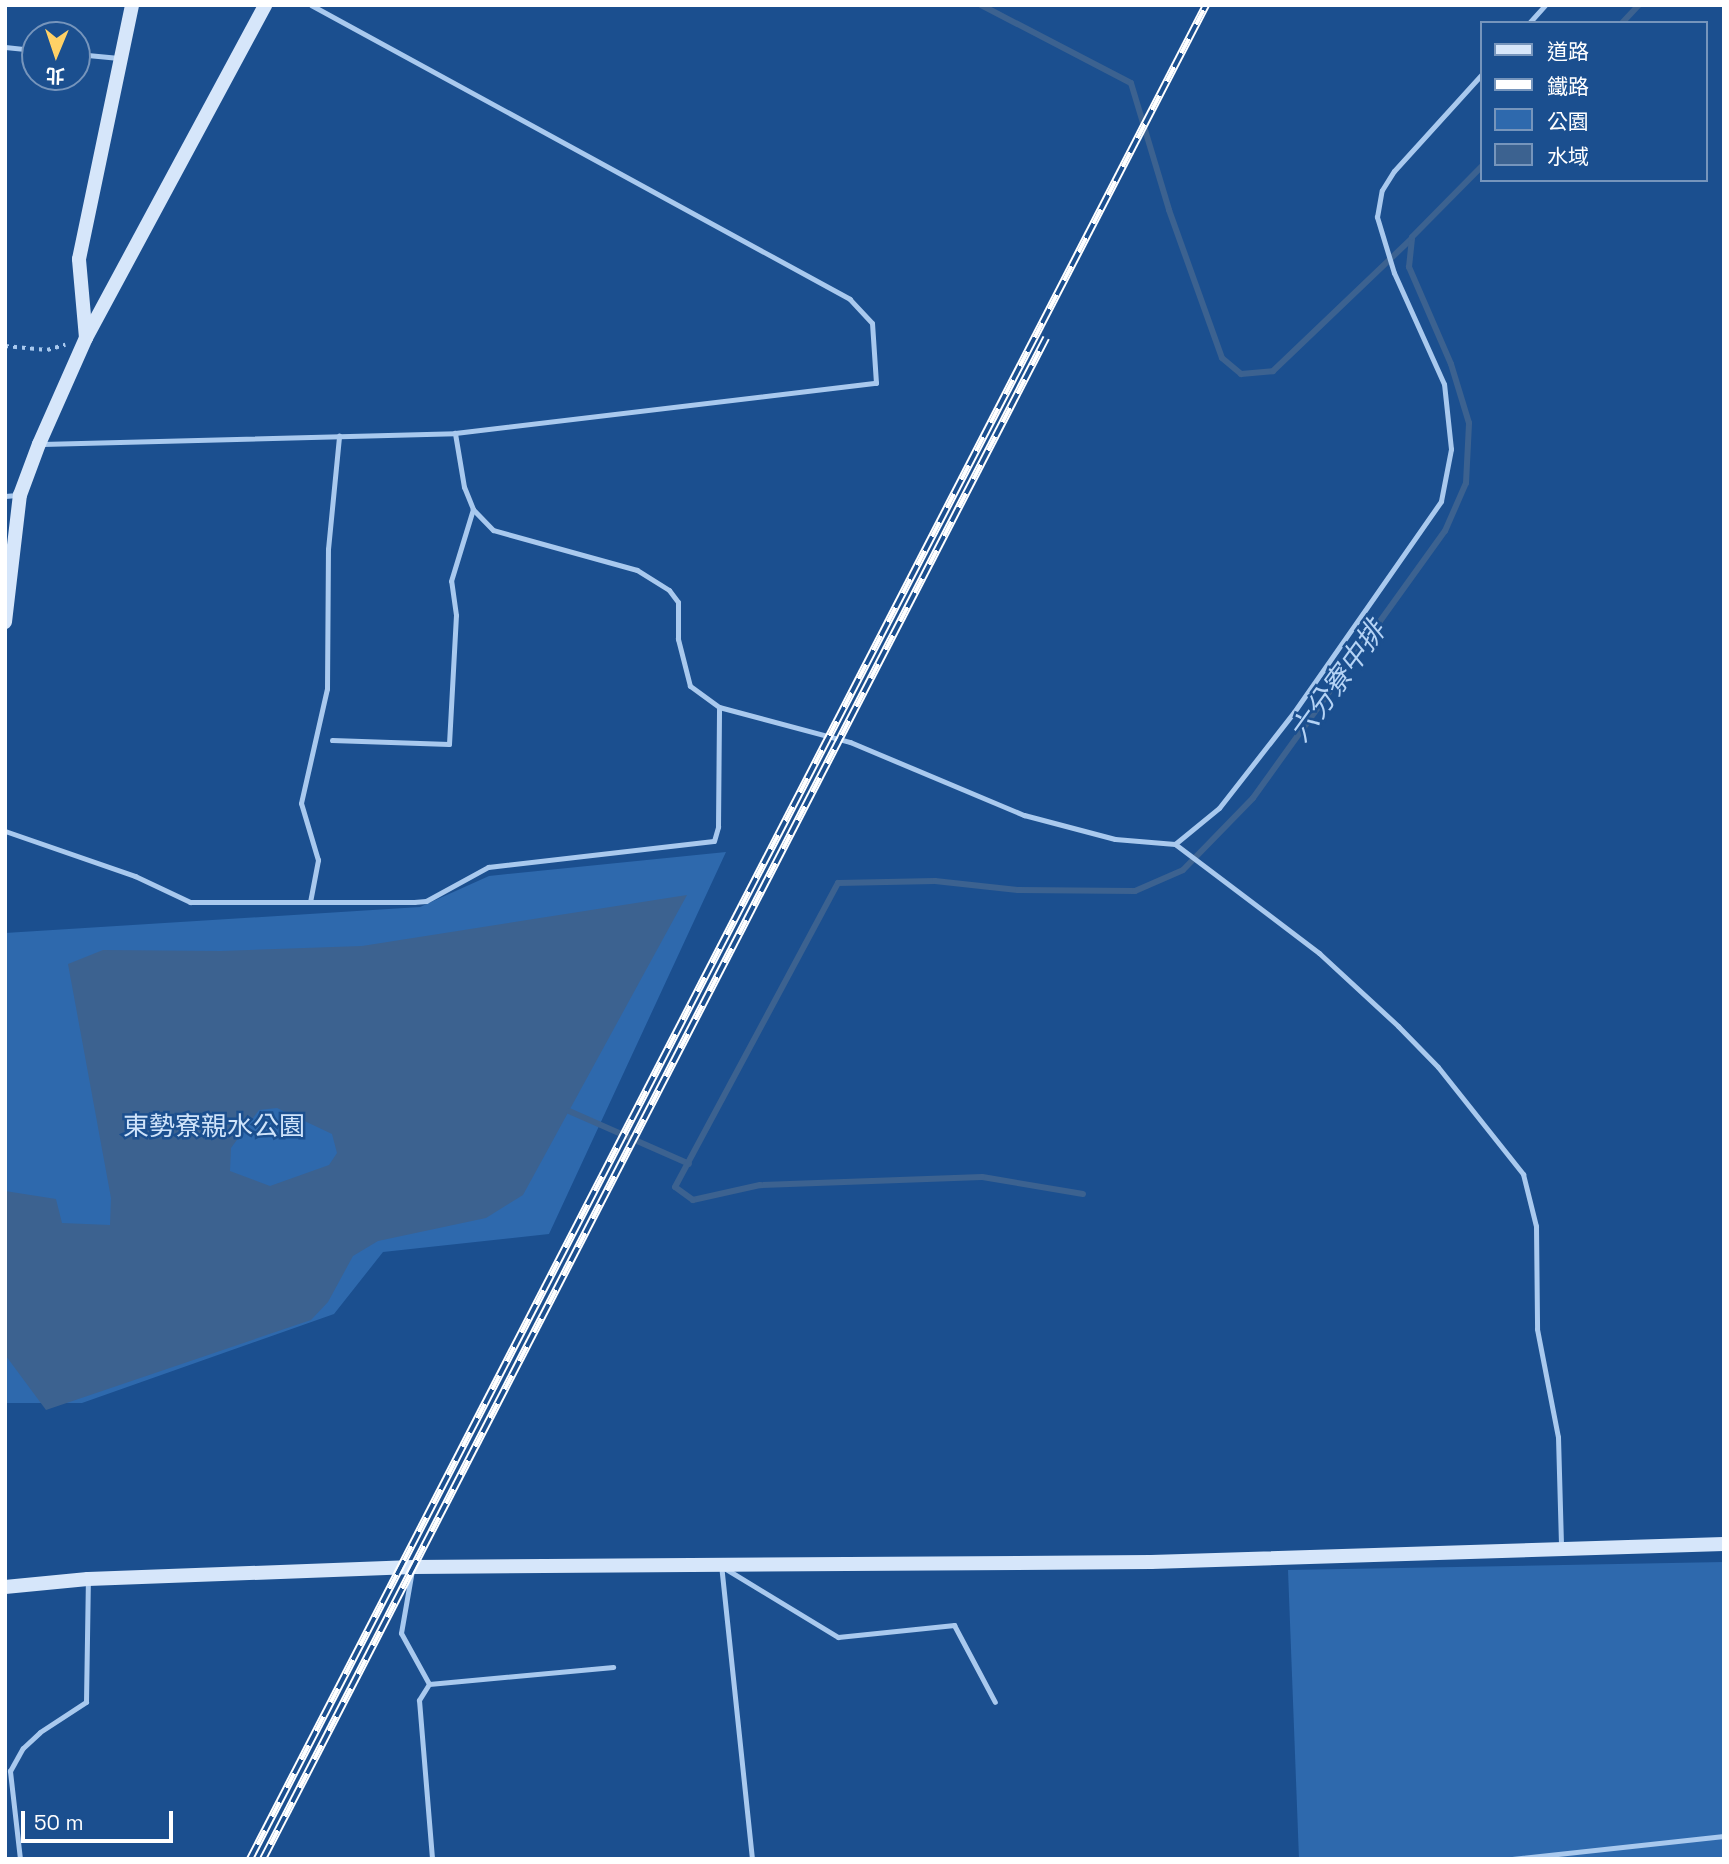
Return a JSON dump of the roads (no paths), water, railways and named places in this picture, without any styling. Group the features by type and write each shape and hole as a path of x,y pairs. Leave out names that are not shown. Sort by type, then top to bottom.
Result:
{"street":[{"path":"86,338 79,259 132,5"},
{"path":"5,622 13,495 86,338 265,5"},
{"path":"5,1587 88,1579 413,1567 1151,1562 1724,1544"}],"lane":[{"path":"39,444 455,433 876,383 872,323 850,299 311,5"},
{"path":"1531,21 1545,5"},
{"path":"91,55 119,58"},
{"path":"1175,844 1219,808 1294,712 1441,501 1451,449 1444,384 1394,273 1377,217 1382,190 1480,76"},
{"path":"455,433 459,471 473,509 493,530 637,570 669,590 678,602 678,639 690,686 719,707 849,742 1024,815 1115,839 1175,844 1319,953 1398,1026 1438,1067 1523,1174 1536,1226 1537,1329 1558,1437 1560,1549"},
{"path":"310,902 318,860 301,803 327,689 328,549 339,436"},
{"path":"332,740 449,744 456,615 451,581 473,509"},
{"path":"5,831 135,876 190,902 426,901 488,867 714,841 718,827 719,707"},
{"path":"721,1566 838,1637 954,1625 995,1702"},
{"path":"721,1566 752,1859"},
{"path":"413,1567 401,1633 429,1684"},
{"path":"20,1859 10,1770 23,1748 40,1732 86,1702 88,1579"},
{"path":"429,1684 613,1667"},
{"path":"429,1684 419,1700 432,1859"},
{"path":"1512,1859 1724,1836"}],"water":[{"name":"東勢寮親水公園","path":"687,895 523,1195 486,1218 378,1241 353,1256 328,1302 311,1320 46,1410 6,1356 5,1191 56,1199 62,1223 110,1225 111,1198 68,964 103,950 221,951 362,946","holes":["277,1108 332,1134 337,1153 329,1165 270,1186 230,1171 231,1148 259,1110"]}],"waterway":[{"path":"981,5 1131,83 1169,210 1222,358 1241,374 1273,371 1412,238"},
{"name":"六分寮中排","path":"1624,21 1639,5"},
{"name":"六分寮中排","path":"1083,1194 982,1177 760,1185 693,1200 675,1187 838,883 935,881 1018,890 1135,891 1183,870 1253,798 1445,531 1466,483 1469,423 1451,364 1409,267 1412,237 1480,168"},
{"path":"569,1111 689,1164"}],"railway":[{"path":"250,1859 1206,5"},
{"path":"263,1859 1046,338"}]}
